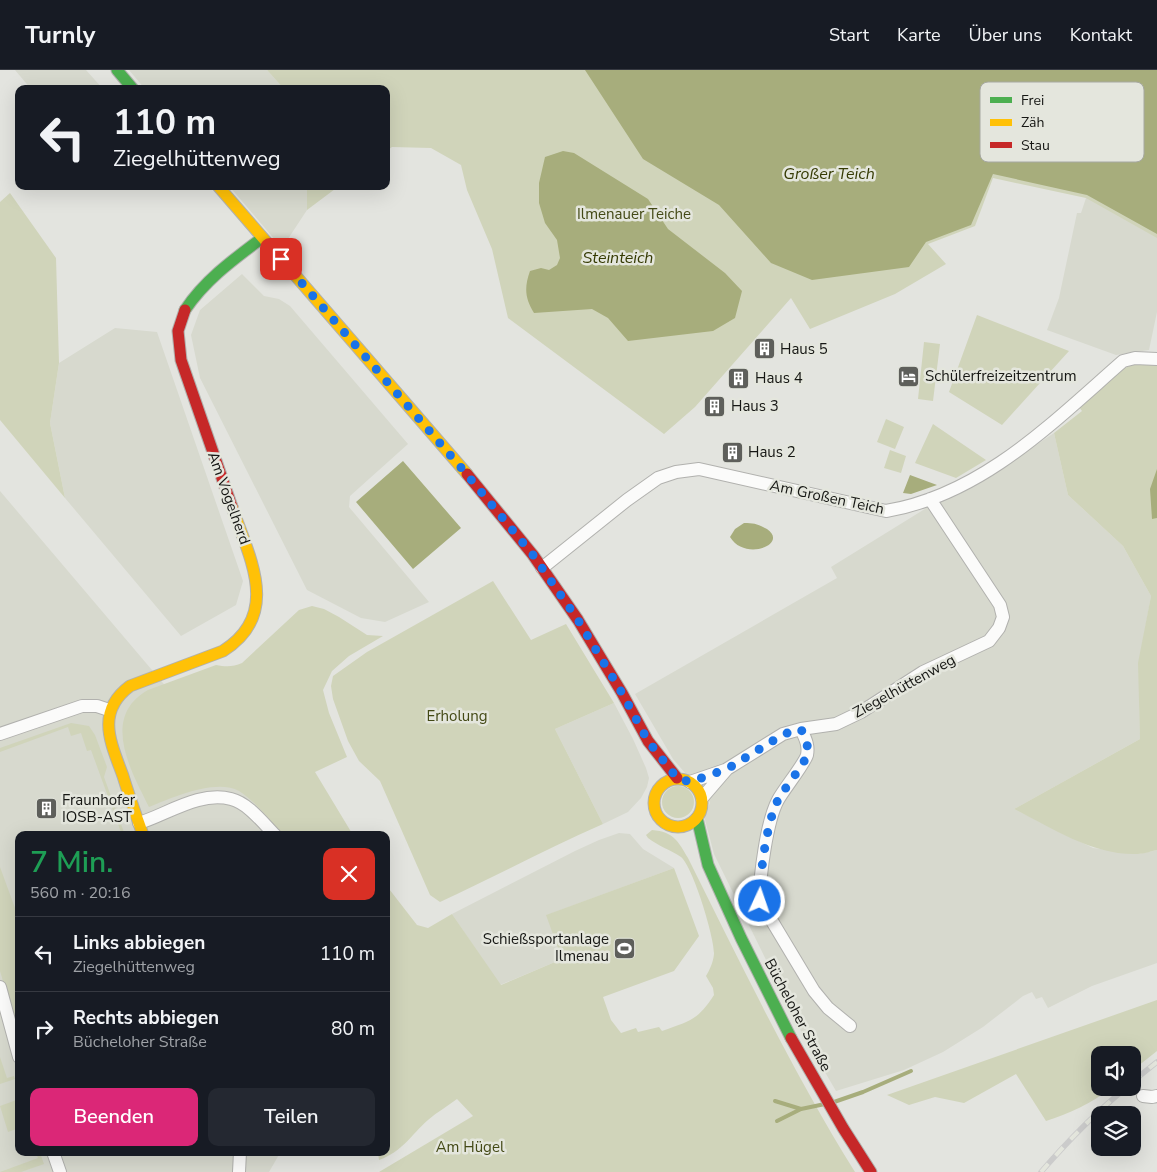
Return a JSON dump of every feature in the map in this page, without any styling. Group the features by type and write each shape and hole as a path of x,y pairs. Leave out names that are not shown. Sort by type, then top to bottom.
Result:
{"main road":[{"path":"117,70 130,85"},
{"name":"Bücheloher Straße","path":"221,190 464,471 542,568 578,620 648,741 677,778"},
{"name":"Am Vogelherd","path":"109,710 121,692 146,679 210,658 230,648 247,631 256,608 256,577 187,379 179,349 179,327 184,312 196,295 240,255 262,238"},
{"path":"109,710 107,724 109,737 141,829"},
{"name":"Bücheloher Straße","path":"648,741 656,778 655,812 664,823 685,835 708,866 789,1034 843,1128 871,1172"},
{"path":"656,778 667,781 677,778 690,782 699,790 702,798"},
{"name":"Bücheloher Straße","path":"702,798 701,810 697,818 708,866"},
{"path":"685,835 689,824 697,818"}],"street":[{"name":"Am Großen Teich","path":"542,568 658,478 676,472 699,469 886,511 900,509 930,499 950,491 987,471 1030,442 1123,361 1135,358 1157,359"},
{"name":"Ziegelhüttenweg","path":"690,782 727,769 784,734 801,729 836,724 861,712 923,672 989,641 1000,628 1003,617 1000,604 930,499"},
{"path":"0,734 82,706 97,706 109,710"},
{"path":"801,729 807,743 807,756 777,802 771,820 759,886 760,901 814,991 828,1008 850,1026"},
{"name":"Ziegelhüttenweg","path":"702,798 727,769"},
{"path":"141,829 188,803 210,798 231,799 245,807 271,831"},
{"path":"0,987 15,1042"},
{"path":"1143,1096 1157,1096"},
{"path":"54,1156 60,1172"},
{"path":"239,1172 240,1156"}],"shaded area":[{"path":"15,70 86,70 99,85 28,85"},
{"path":"129,70 267,70 280,85 142,85"},
{"path":"232,190 307,190 307,210 282,248"},
{"path":"1087,195 1157,234 1157,312 1149,350 1116,355 1047,330 1059,298 1077,213 1081,213"},
{"path":"242,274 264,296 279,299 290,306 408,444 350,496 349,507 429,602 385,622 361,618 307,590 200,378 191,335 200,310"},
{"path":"115,328 157,332 243,581 236,605 181,636 65,498 50,423 59,363"},
{"path":"1054,433 1068,495 1123,546 1151,596 1139,663 1140,739 1014,809 1093,848 1139,854 1157,850 1157,963 1092,986 1048,1008 1042,997 1036,999 1032,992 1023,996 983,1027 943,1052 904,1070 836,1091 801,1031 714,854 704,816 710,803 700,781 686,774 673,759 635,694 837,578 831,567 941,499 986,478"},
{"path":"0,491 289,831 15,831 15,1156 278,1156 269,1172 0,1172"},
{"path":"614,703 633,739 649,778 641,798 628,812 603,824 555,729"},
{"path":"619,833 630,834 643,849 674,868 547,915 562,959 500,985 452,914 575,851"}],"green space":[{"name":"Ilmenauer Teiche","path":"267,70 1157,70 1157,238 1086,198 993,178 975,226 928,244 946,264 895,294 810,329 791,298 695,407 664,434 508,318 492,249 467,190 461,165 431,148 390,148 390,85 280,85"},
{"path":"307,190 334,190 307,210"},
{"path":"10,193 56,258 59,363 50,423 65,498 0,420 0,202"},
{"path":"977,315 1069,351 1002,425 949,392"},
{"path":"924,342 940,344 933,401 918,399"},
{"path":"1139,362 1157,363 1157,850 1143,854 1122,853 1089,846 1014,809 1140,739 1138,663 1151,596 1123,546 1068,495 1054,433 1082,411 1079,407 1120,370"},
{"path":"886,419 904,427 895,449 877,442"},
{"path":"933,424 986,460 956,478 915,463"},
{"path":"890,450 906,456 901,473 884,468"},
{"name":"Erholung","path":"493,581 531,640 566,624 614,703 555,729 603,824 440,902 430,895 380,781 359,761 348,741 333,699 331,686 333,676 367,652"},
{"path":"312,606 324,609 367,635 383,636 349,656 332,671 323,690 329,713 347,757 315,772 351,831 280,831 251,800 239,791 229,788 206,788 149,807 134,777 124,745 122,729 125,715 134,701 148,690 216,665 229,666 242,663 299,610"},
{"path":"71,723 89,726 95,735 107,767 104,777 124,831 121,831 91,750 87,751 81,733 71,736 68,727 0,752 0,748"},
{"path":"678,786 684,787 689,791 693,796 693,808 689,813 684,817 678,818 672,817 667,813 663,808 662,802 663,796 667,791 672,787"},
{"name":"Am Hügel","path":"652,830 670,835 678,842 688,858 788,1056 855,1172 379,1172 473,1116 457,1099 435,1114 400,1148 390,1155 390,890 417,925 428,928 452,914 501,985 562,959 546,915 674,868 699,936 674,971 603,997 611,1020 621,1033 636,1028 638,1032 659,1027 662,1031 680,1025 698,1015 714,995 713,988 706,976 714,954 707,919 697,888 686,863 681,857 646,835"},
{"path":"0,867 15,908 15,1022 0,971"},
{"path":"1157,1000 1157,1051 1141,1064 1141,1046 1091,1046 1091,1096 1100,1096 1055,1118 1046,1121 1016,1074 964,1103 935,1097 909,1105 887,1095"},
{"path":"0,1057 7,1078 14,1076 15,1079 0,1084"},
{"path":"15,1100 15,1129 8,1132 0,1106"},
{"path":"37,1156 41,1156 44,1164 21,1172 0,1172 38,1158"},
{"path":"378,1156 388,1156 387,1157 379,1160"}],"water":[{"name":"Großer Teich","path":"585,70 1157,70 1157,234 1087,195 993,174 971,225 926,242 909,267 812,280 771,263 719,205 643,159"},
{"name":"Steinteich","path":"563,151 574,153 648,199 668,229 725,273 742,291 735,318 713,331 628,341 608,318 592,309 534,313 526,293 530,271 541,268 549,270 557,265 560,258 557,240 545,223 539,203 539,183 545,157"},
{"path":"403,461 461,528 413,569 356,502"},
{"path":"1157,469 1157,518 1152,519 1150,489"},
{"path":"910,475 937,485 911,494 903,493"},
{"path":"744,523 756,524 767,529 772,535 773,540 769,545 754,549 745,548 737,544 730,537 735,529"}],"waterway":[{"path":"834,1102 863,1092 911,1071"},
{"path":"775,1101 801,1109"},
{"path":"777,1121 801,1109 825,1104"}],"railway":[{"path":"1141,1075 1157,1062"},
{"path":"1041,1172 1082,1128 1116,1096"}],"traffic: fast":[{"path":"117,70 130,85"},
{"path":"185,310 211,280 262,238"},
{"path":"697,818 708,865 741,938 791,1038"}],"traffic: slow":[{"path":"221,190 467,474"},
{"path":"142,831 111,740 109,717 112,706 130,686 223,651 241,636 252,620 256,602 256,584 246,545 232,507"},
{"path":"673,779 683,779 692,783 698,789 702,803 698,817 692,823 683,827 673,827 664,823 658,817 654,808 654,798 658,789 664,783 673,779"}],"traffic: jam":[{"path":"185,310 178,331 181,360 232,507"},
{"path":"467,474 533,555 578,620 622,693 648,741 677,778"},
{"path":"791,1038 871,1172"}],"place":[{"name":"Haus 5","path":"764,349"},
{"name":"Schülerfreizeitzentrum","path":"909,376"},
{"name":"Haus 4","path":"739,378"},
{"name":"Haus 3","path":"715,406"},
{"name":"Haus 2","path":"732,452"},
{"name":"Fraunhofer IOSB-AST","path":"46,809"},
{"name":"Schießsportanlage Ilmenau","path":"625,948"}],"route":[{"path":"281,259 464,471 533,555 578,620 622,693 648,741 677,778 690,782 727,769 784,734 801,729 807,743 807,756 777,802 771,820 759,886 760,901"}]}
